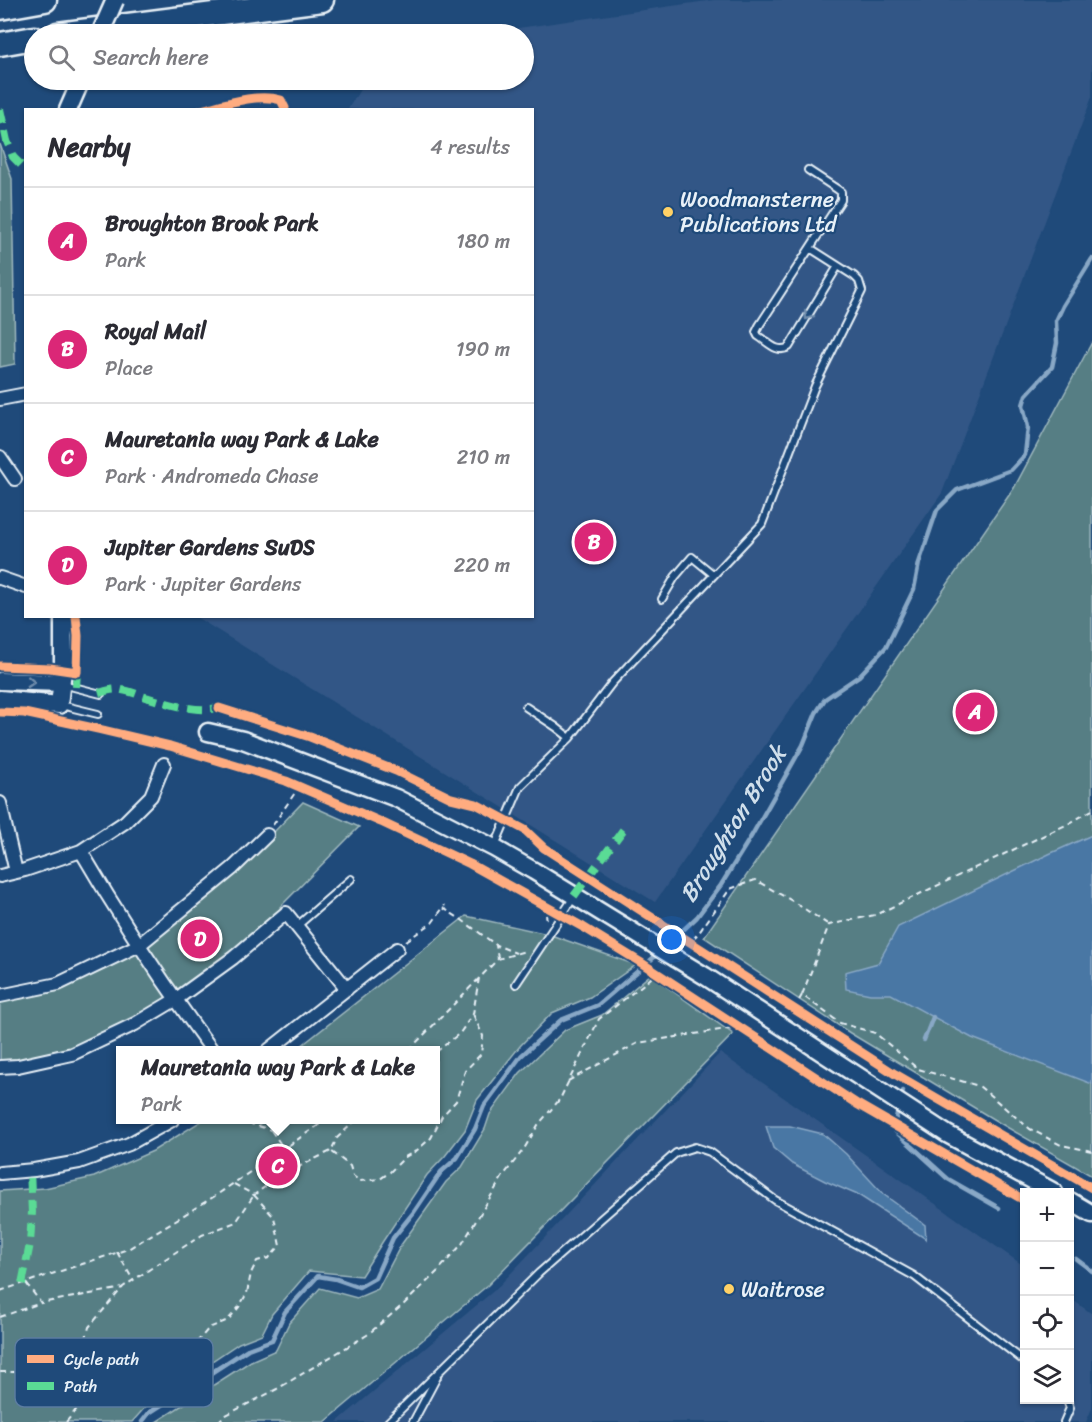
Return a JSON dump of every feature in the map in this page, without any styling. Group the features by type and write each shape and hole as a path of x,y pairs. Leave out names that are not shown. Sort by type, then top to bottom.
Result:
{"highway":[{"path":"0,8 45,0"},
{"path":"136,24 322,0"},
{"path":"0,44 24,40"}],"street":[{"path":"104,24 115,0"},
{"path":"69,108 76,90"},
{"path":"0,399 24,394"},
{"path":"0,458 15,479"},
{"path":"0,578 24,586"},
{"path":"0,699 59,705 62,683 63,618"},
{"path":"0,681 62,683"},
{"path":"208,732 243,740 396,798 494,848 675,957 947,1134 1047,1188"},
{"path":"0,876 81,850 125,822 152,796 164,764"},
{"path":"0,803 16,872"},
{"path":"0,996 58,984 139,945 233,868 267,835"},
{"path":"81,850 139,945 209,1046"},
{"path":"0,1067 18,1066 72,1054 135,1024 176,1000 233,958 286,913 347,989"},
{"path":"274,1046 397,949"},
{"path":"0,1173 79,1162 129,1144 163,1124"},
{"path":"1074,1203 1092,1214"}],"lane":[{"path":"808,170 837,189 841,200 759,326 756,332 758,336 779,350 789,347 838,266"},
{"path":"494,848 520,787 570,738 612,683 762,524 814,386 860,295 859,281 810,248"},
{"path":"662,599 675,577 693,557 714,575"},
{"path":"62,683 101,694"},
{"path":"59,705 98,714"},
{"path":"526,707 570,738"},
{"path":"297,926 351,879"},
{"path":"516,984 574,896"},
{"path":"388,1422 539,1272 676,1153 695,1147 710,1152 775,1200 914,1276 1020,1357"},
{"path":"413,1422 441,1370"},
{"path":"1064,1422 1070,1408 1068,1404"}],"path":[{"path":"267,835 296,785 309,791"},
{"path":"218,1422 224,1416 277,1389 367,1335 437,1272 462,1244 503,1176 524,1149 538,1125 560,1099 599,1019 675,957 698,934 730,889 755,880 829,925 875,915 1070,823 1092,810"},
{"path":"534,900 562,915"},
{"path":"543,905 550,932"},
{"path":"397,949 432,923 444,906 495,945 516,954"},
{"path":"794,1009 802,995 829,925"},
{"path":"680,936 696,945"},
{"path":"495,945 498,959"},
{"path":"413,1046 498,959 525,951"},
{"path":"647,967 663,978"},
{"path":"440,1048 460,1034 473,1014 479,978"},
{"path":"802,995 840,1023 875,1033 918,1069 979,1086 1030,1129 1061,1145 1092,1151"},
{"path":"784,1003 804,1016"},
{"path":"440,1120 456,1101 465,1071 481,1054 483,1036 473,1014"},
{"path":"729,1021 749,1034"},
{"path":"568,1082 638,1043 739,1027"},
{"path":"253,1124 271,1130 284,1149"},
{"path":"271,1130 272,1124"},
{"path":"0,1291 128,1249 234,1184 319,1124"},
{"path":"86,1338 94,1320 123,1287 202,1235 236,1222 254,1195 278,1177 331,1151 337,1138 351,1124"},
{"path":"331,1151 350,1166 353,1176 360,1181 380,1179 431,1138 438,1124"},
{"path":"201,1338 209,1328 228,1320 247,1293 251,1273 257,1261 269,1258 280,1246 274,1217 254,1195 234,1184"},
{"path":"117,1252 133,1280"},
{"path":"26,1282 40,1303"},
{"path":"0,1317 40,1303 123,1287"},
{"path":"66,1422 79,1407"}],"shaded area":[{"path":"714,0 1092,0 1092,97 942,493 655,902 198,618 534,618 534,108 349,108 360,90 534,90 534,26"},
{"path":"1092,835 1092,1084 972,1038 891,994 870,994 846,989 845,972 878,963 898,927"},
{"path":"720,1053 1020,1263 1020,1404 1074,1404 1074,1301 1092,1314 1092,1408 1086,1422 337,1422 496,1289"},
{"path":"766,1126 790,1126 823,1134 846,1154 883,1194 925,1225 926,1239 860,1196 792,1164 773,1148"}],"green space":[{"path":"0,144 12,179 15,364 0,367"},
{"path":"1092,342 1092,1176 850,1033 704,937 1014,488"},
{"path":"303,802 359,827 280,907 282,911 238,949 146,1013 72,1047 20,1059 0,1060 0,1001 24,998 59,988 106,969 127,957 272,834"},
{"path":"466,916 548,934 636,965 590,997 552,1013 520,1046 477,1100 465,1130 427,1175 361,1276 309,1271 272,1314 262,1334 239,1343 213,1360 213,1338 15,1338 15,1407 145,1407 132,1422 0,1422 0,1191 45,1188 94,1177 153,1151 197,1124 440,1124 440,1046 301,1046"},
{"path":"650,975 733,1034 488,1285 325,1422 156,1422 179,1407 213,1407 213,1385 251,1361 276,1350 289,1323 320,1288 357,1298 378,1289 401,1245 446,1182 462,1167 485,1129 490,1114 520,1073 565,1030 602,1015"}],"waterway":[{"name":"Broughton Brook","path":"665,947 697,917 721,885 803,745 816,713 825,699 859,676 886,647 914,589 919,563 937,510 957,490 1011,470 1025,455 1028,427 1023,405 1026,395 1052,367 1057,343 1056,321 1092,259"},
{"name":"Broughton Brook","path":"213,1372 248,1349 272,1340 285,1312 318,1276 359,1287 375,1278 393,1238 441,1172 457,1158 475,1129 484,1106 521,1056 561,1020 598,1005 659,953"},
{"path":"924,1040 933,1017"},
{"path":"903,1091 893,1129 948,1179 999,1208"},
{"path":"1076,1259 1092,1271"},
{"name":"Broughton Brook","path":"142,1422 149,1413 158,1407"}],"marked path":[{"path":"0,109 13,157 24,168"},
{"path":"76,687 77,672"},
{"path":"99,693 119,689 184,707 219,708"},
{"path":"574,896 623,830"},
{"path":"22,1284 30,1244 32,1212 30,1171"}],"cycle path":[{"path":"209,108 241,100 262,98 281,100 285,108"},
{"path":"0,666 50,668 77,672 76,618"},
{"path":"219,708 310,737 396,771 451,798 476,804 525,830 544,848 895,1074 1092,1188"},
{"path":"0,712 24,713 170,746 286,781 470,864 583,927 857,1104 1020,1198"}],"place":[{"name":"Woodmansterne Publications Ltd","path":"668,212"},
{"name":"Royal Mail","path":"594,542"},
{"name":"Broughton Brook Park","path":"975,712"},
{"name":"Jupiter Gardens SuDS","path":"200,939"},
{"name":"Mauretania way Park & Lake","path":"278,1166"},
{"name":"Waitrose","path":"729,1289"}]}
